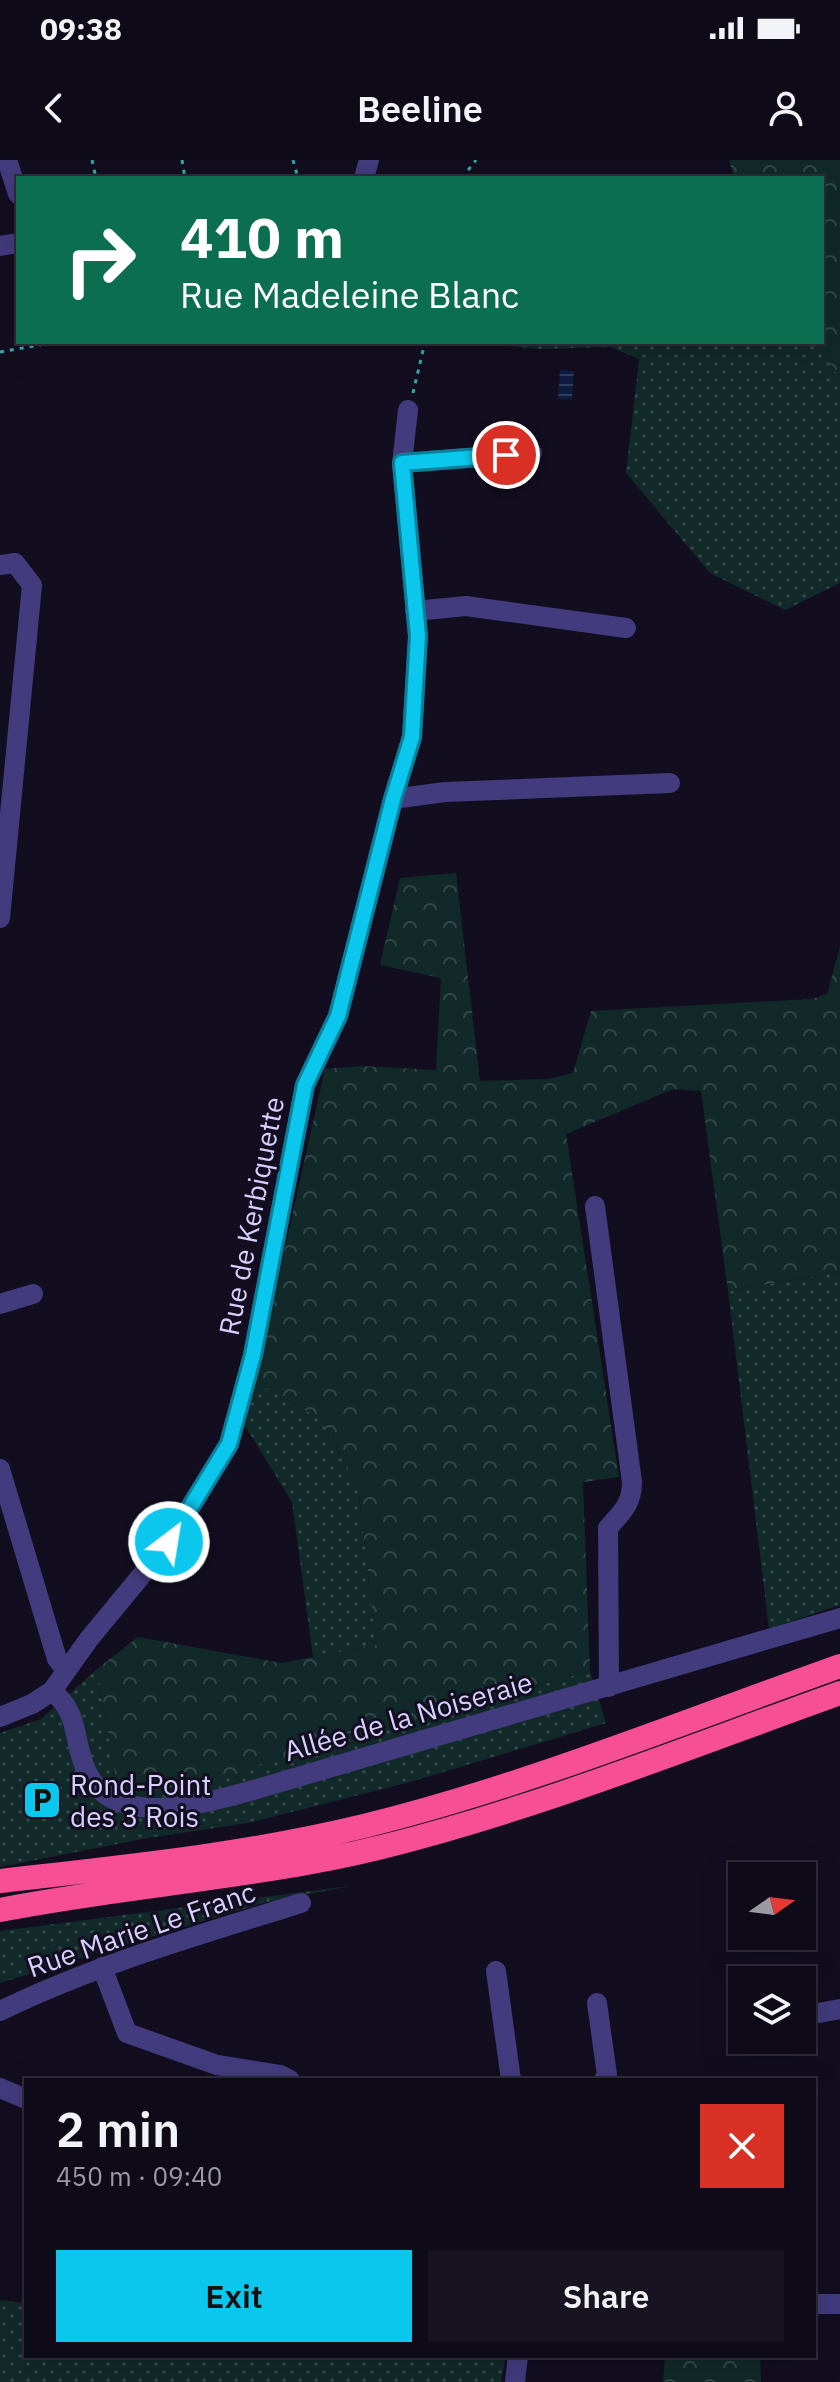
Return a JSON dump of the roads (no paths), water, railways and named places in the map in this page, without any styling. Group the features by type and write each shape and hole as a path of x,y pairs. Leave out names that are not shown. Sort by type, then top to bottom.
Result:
{"highway":[{"path":"0,1881 223,1853 362,1827 469,1797 840,1666"},
{"path":"0,1910 241,1875 382,1847 520,1806 840,1693"}],"street":[{"path":"7,160 16,188"},
{"name":"Rue de Kerbiquette","path":"0,1717 32,1704 52,1691 169,1542 229,1444 253,1355 305,1085 338,1016 393,799 412,737 418,636 402,463 408,410"},
{"path":"402,463 532,453"},
{"path":"0,565 15,563 32,585 0,918"},
{"path":"415,611 466,606 626,628"},
{"path":"393,799 445,792 670,783"},
{"path":"595,1206 632,1482 632,1498 628,1507 608,1528 609,1687"},
{"path":"0,1304 33,1294"},
{"path":"0,1469 57,1659 66,1670"},
{"name":"Allée de la Noiseraie","path":"52,1691 72,1712 83,1764 100,1793 129,1806 171,1808 202,1805 840,1618"},
{"name":"Rue Marie Le Franc","path":"0,2011 49,1987 102,1967 301,1903"},
{"path":"102,1967 127,2033 217,2065 286,2078"},
{"path":"496,1971 511,2078"},
{"path":"597,2003 605,2078"},
{"path":"816,2013 840,2009"},
{"path":"0,2088 24,2098"},
{"path":"816,2304 840,2304"}],"water":[{"path":"560,370 574,371 572,400 558,399"}],"place":[{"name":"Rond-Point des 3 Rois","path":"42,1800"}]}
